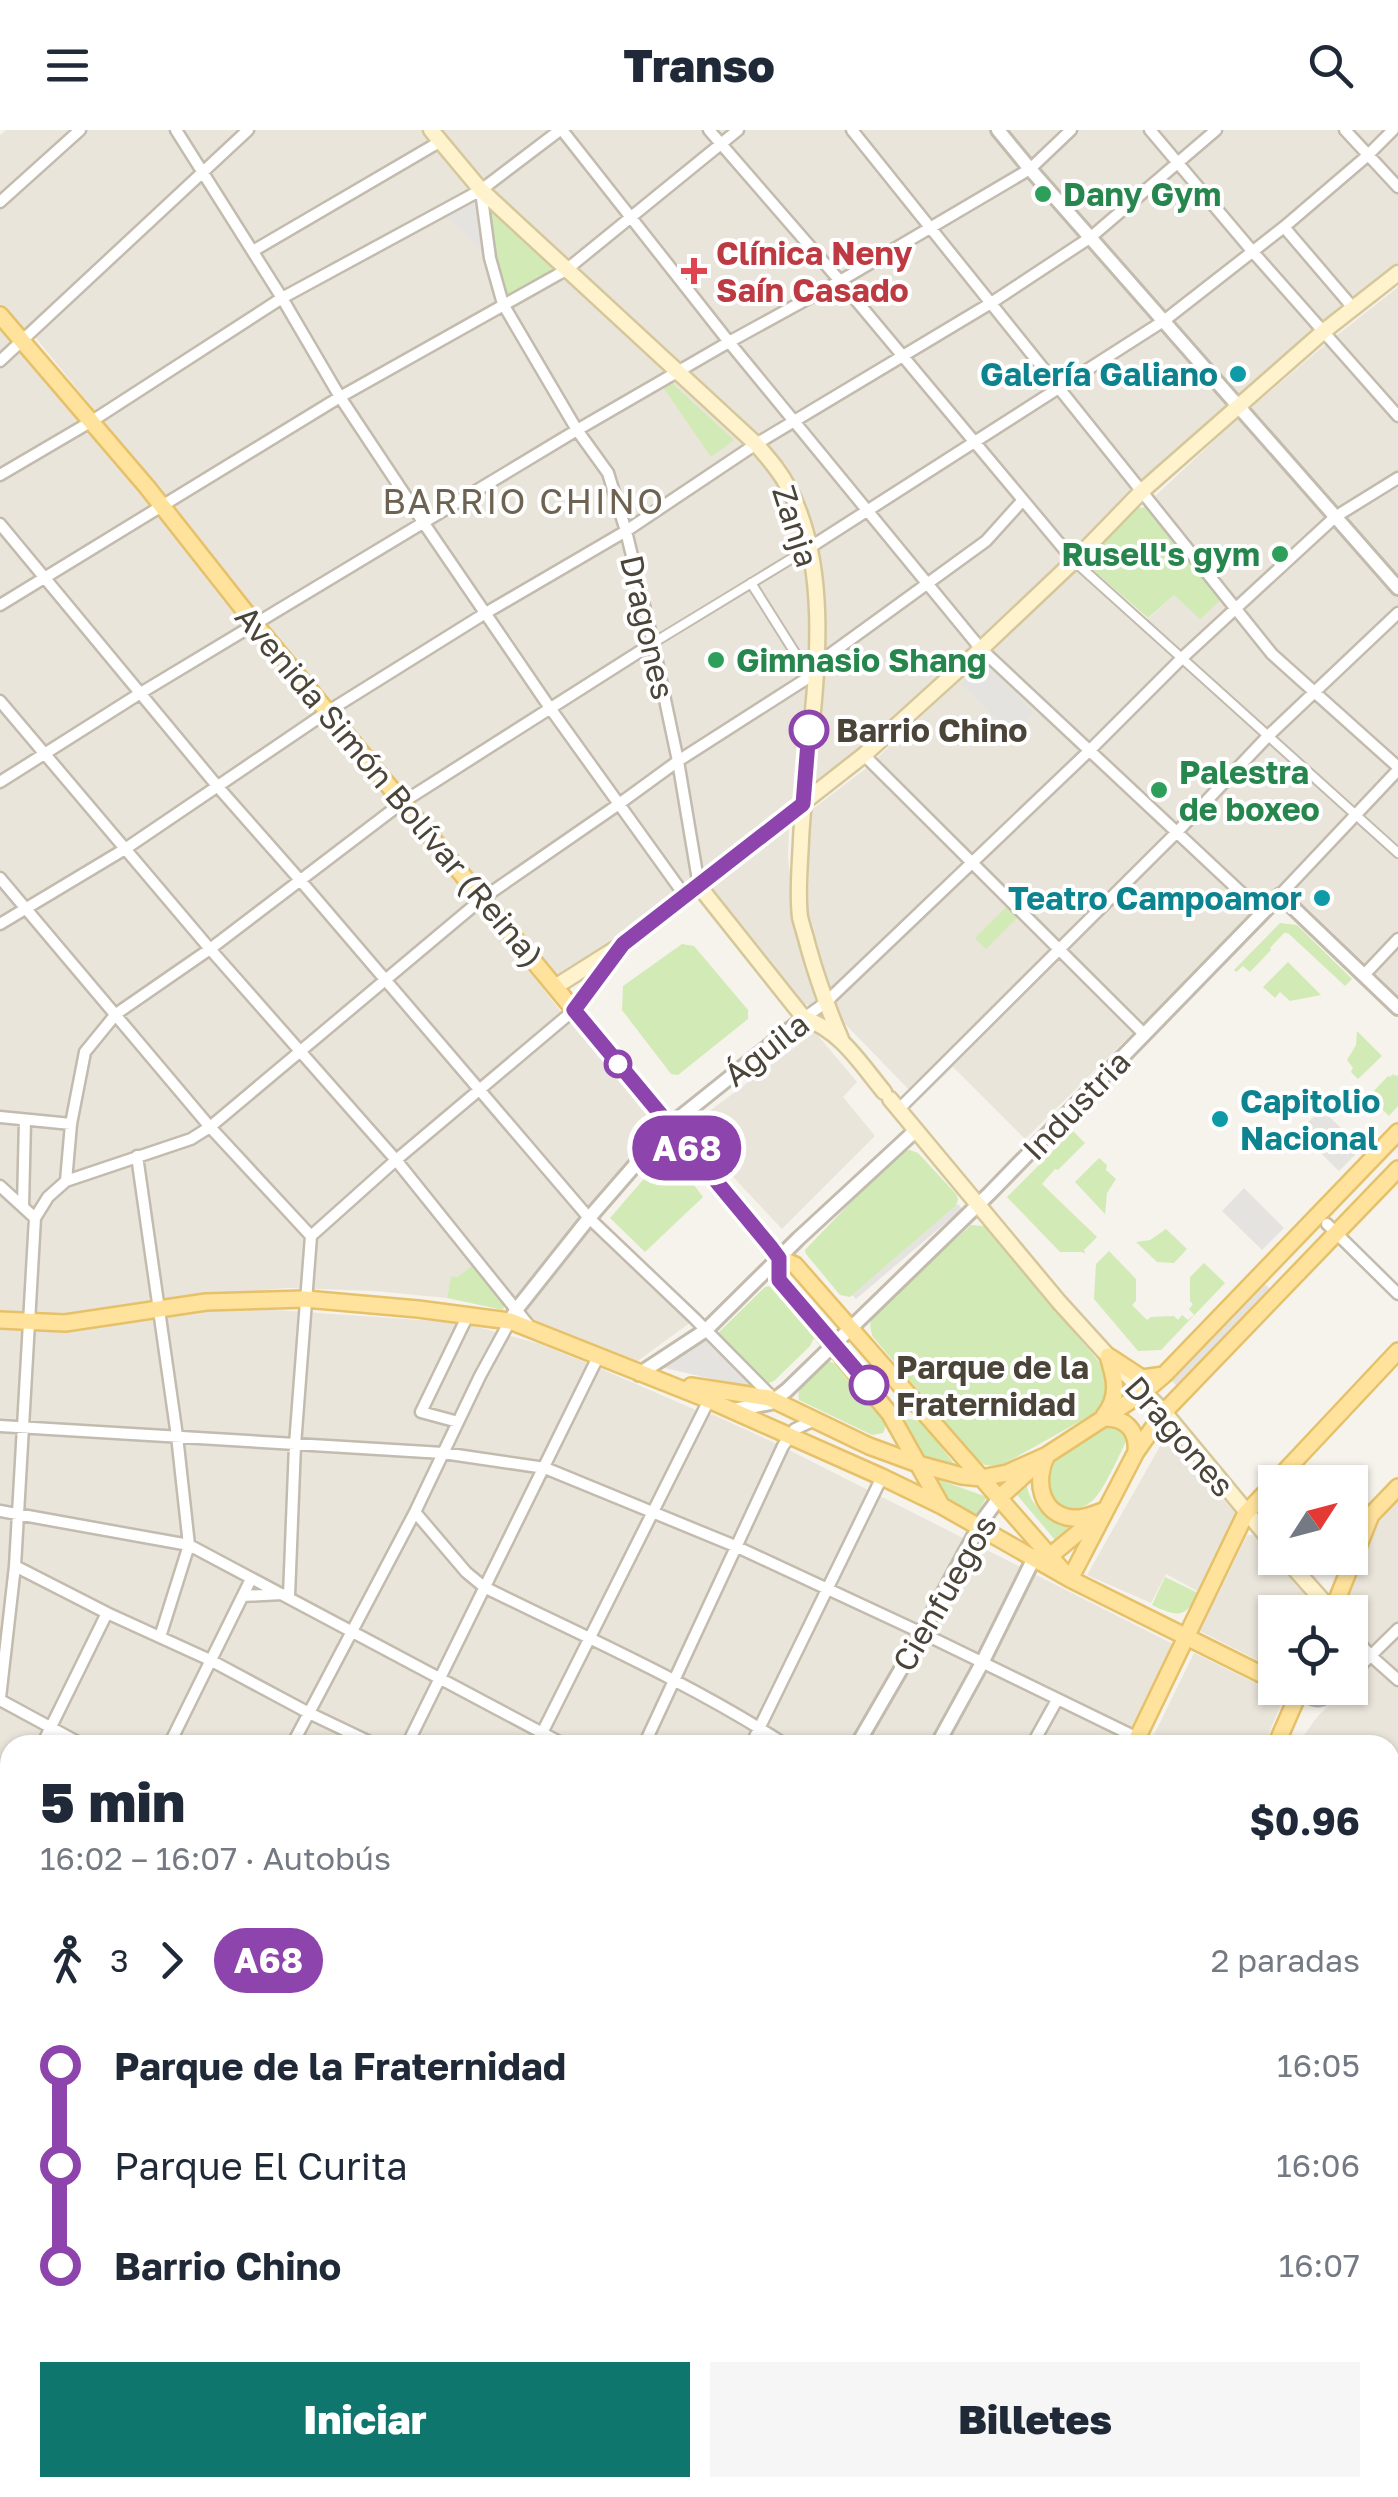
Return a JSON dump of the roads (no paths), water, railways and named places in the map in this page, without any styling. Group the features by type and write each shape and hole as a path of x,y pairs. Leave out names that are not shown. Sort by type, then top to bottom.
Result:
{"main road":[{"name":"Zanja","path":"436,136 481,190 756,444 777,469 798,508 809,548 814,590 814,670 799,872 800,918 825,1003"},
{"path":"555,986 623,944 864,755 981,650 1142,491 1324,331 1398,273"},
{"name":"Avenida Simón Bolívar (Reina)","path":"0,316 164,507 254,624 779,1258 795,1265 998,1498 1042,1557 1070,1579"},
{"name":"Dragones","path":"699,886 804,1018 822,1025 841,1040 976,1206 1108,1356 1164,1412 1258,1527"},
{"path":"574,1010 623,944"},
{"name":"Dragones","path":"825,1003 841,1040"},
{"path":"1258,1672 1070,1579 1136,1452 1164,1412 1312,1257 1398,1132"},
{"path":"646,1376 776,1400 870,1446 962,1476 981,1478 1006,1473 1047,1456 1144,1392 1294,1240 1333,1223 1398,1169"},
{"path":"1294,1240 1312,1242 1312,1257"},
{"name":"Avenida Simón Bolívar (Reina)","path":"779,1258 779,1280 900,1427 942,1506"},
{"path":"0,1320 66,1323 228,1300 305,1298 513,1316 530,1328 734,1410 882,1477 1042,1557 1105,1510"},
{"path":"1292,1465 1398,1351"},
{"path":"1108,1356 1142,1378 1164,1375"},
{"path":"1101,1418 1112,1404 1116,1390 1108,1356"},
{"path":"870,1446 890,1436 890,1414"},
{"path":"1101,1418 1125,1423 1135,1436 1136,1452"},
{"path":"1047,1456 1039,1480 1042,1494 1054,1511 1073,1518 1105,1510"},
{"name":"Cienfuegos","path":"998,1498 1047,1456"},
{"path":"1340,1595 1371,1515 1398,1487"},
{"path":"1145,1735 1246,1513 1258,1501"},
{"path":"1301,1575 1318,1595"},
{"path":"1168,1626 1196,1618"},
{"path":"1280,1735 1290,1705"}],"street":[{"path":"0,201 80,130"},
{"path":"176,130 340,397 484,614 685,896"},
{"path":"0,361 248,130"},
{"path":"0,475 92,421 282,298 481,190 561,130 728,342 981,650 1263,913"},
{"path":"709,130 1074,561 1398,853"},
{"path":"0,606 340,397 566,270 738,130"},
{"path":"852,130 1272,654 1398,769"},
{"path":"998,130 1398,588"},
{"path":"0,782 577,430 1030,169 1071,130"},
{"path":"1150,130 1398,416"},
{"path":"0,924 125,848 327,712 626,531 756,444 991,304 1091,237 1216,130"},
{"path":"1344,130 1398,188"},
{"path":"66,1181 71,1124 85,1052 116,1014 403,802 1165,320 1284,227 1394,130"},
{"path":"253,251 436,136"},
{"name":"Dragones","path":"481,190 490,258 503,304 577,430 608,473 653,643 699,886"},
{"path":"1284,227 1354,308"},
{"name":"Águila","path":"298,1735 513,1316 589,1218 669,1126 825,1003 1182,658 1336,516 1398,478"},
{"path":"64,1735 0,1699 4,1622 15,1566 35,1218 48,1198 66,1181 191,1139 210,1127 483,898 678,760 814,670 986,541 1022,501"},
{"path":"0,524 139,694 589,1218 776,1400 734,1410"},
{"path":"751,583 814,670"},
{"path":"891,1100 1060,950 1268,736 1398,613"},
{"path":"0,700 396,1160 513,1316"},
{"path":"864,755 1144,1034"},
{"name":"Industria","path":"776,1400 976,1206 1398,769"},
{"path":"0,878 210,1127 310,1236"},
{"path":"1280,895 1398,1008"},
{"path":"1364,975 1398,939"},
{"path":"287,1595 310,1236 574,1010"},
{"path":"0,1117 71,1124"},
{"path":"22,1207 25,1120"},
{"path":"646,1376 706,1330 915,1131"},
{"path":"137,1156 189,1544 160,1637"},
{"path":"0,1186 35,1218"},
{"path":"1333,1223 1398,1294"},
{"path":"458,1422 421,1412 468,1314"},
{"path":"412,1735 598,1356"},
{"path":"541,1735 709,1400"},
{"path":"649,1735 788,1435 802,1424 816,1420"},
{"path":"0,1426 443,1453 544,1468 735,1546 922,1633 1125,1735"},
{"path":"756,1735 882,1477"},
{"name":"Cienfuegos","path":"862,1735 998,1498"},
{"path":"0,1511 189,1544 548,1735"},
{"path":"415,1512 466,1572 484,1587 675,1682 770,1735"},
{"path":"943,1735 1042,1557"},
{"path":"15,1566 355,1735"},
{"path":"175,1735 252,1579"},
{"path":"243,1596 287,1595"},
{"path":"48,1735 107,1613"},
{"path":"1368,1659 1398,1629"},
{"path":"1368,1653 1398,1680"},
{"path":"1038,1735 1057,1700"}],"place":[{"name":"Dany Gym","path":"1043,194"},
{"name":"Clínica Neny Saín Casado","path":"694,271"},
{"name":"Galería Galiano","path":"1238,374"},
{"name":"Rusell's gym","path":"1280,554"},
{"name":"Gimnasio Shang","path":"716,660"},
{"name":"Barrio Chino","path":"809,730"},
{"name":"Palestra de boxeo","path":"1159,790"},
{"name":"Teatro Campoamor","path":"1322,898"},
{"name":"Capitolio Nacional","path":"1220,1119"},
{"name":"Parque de la Fraternidad","path":"869,1385"}],"district":[{"name":"BARRIO CHINO","path":"524,501"}]}
